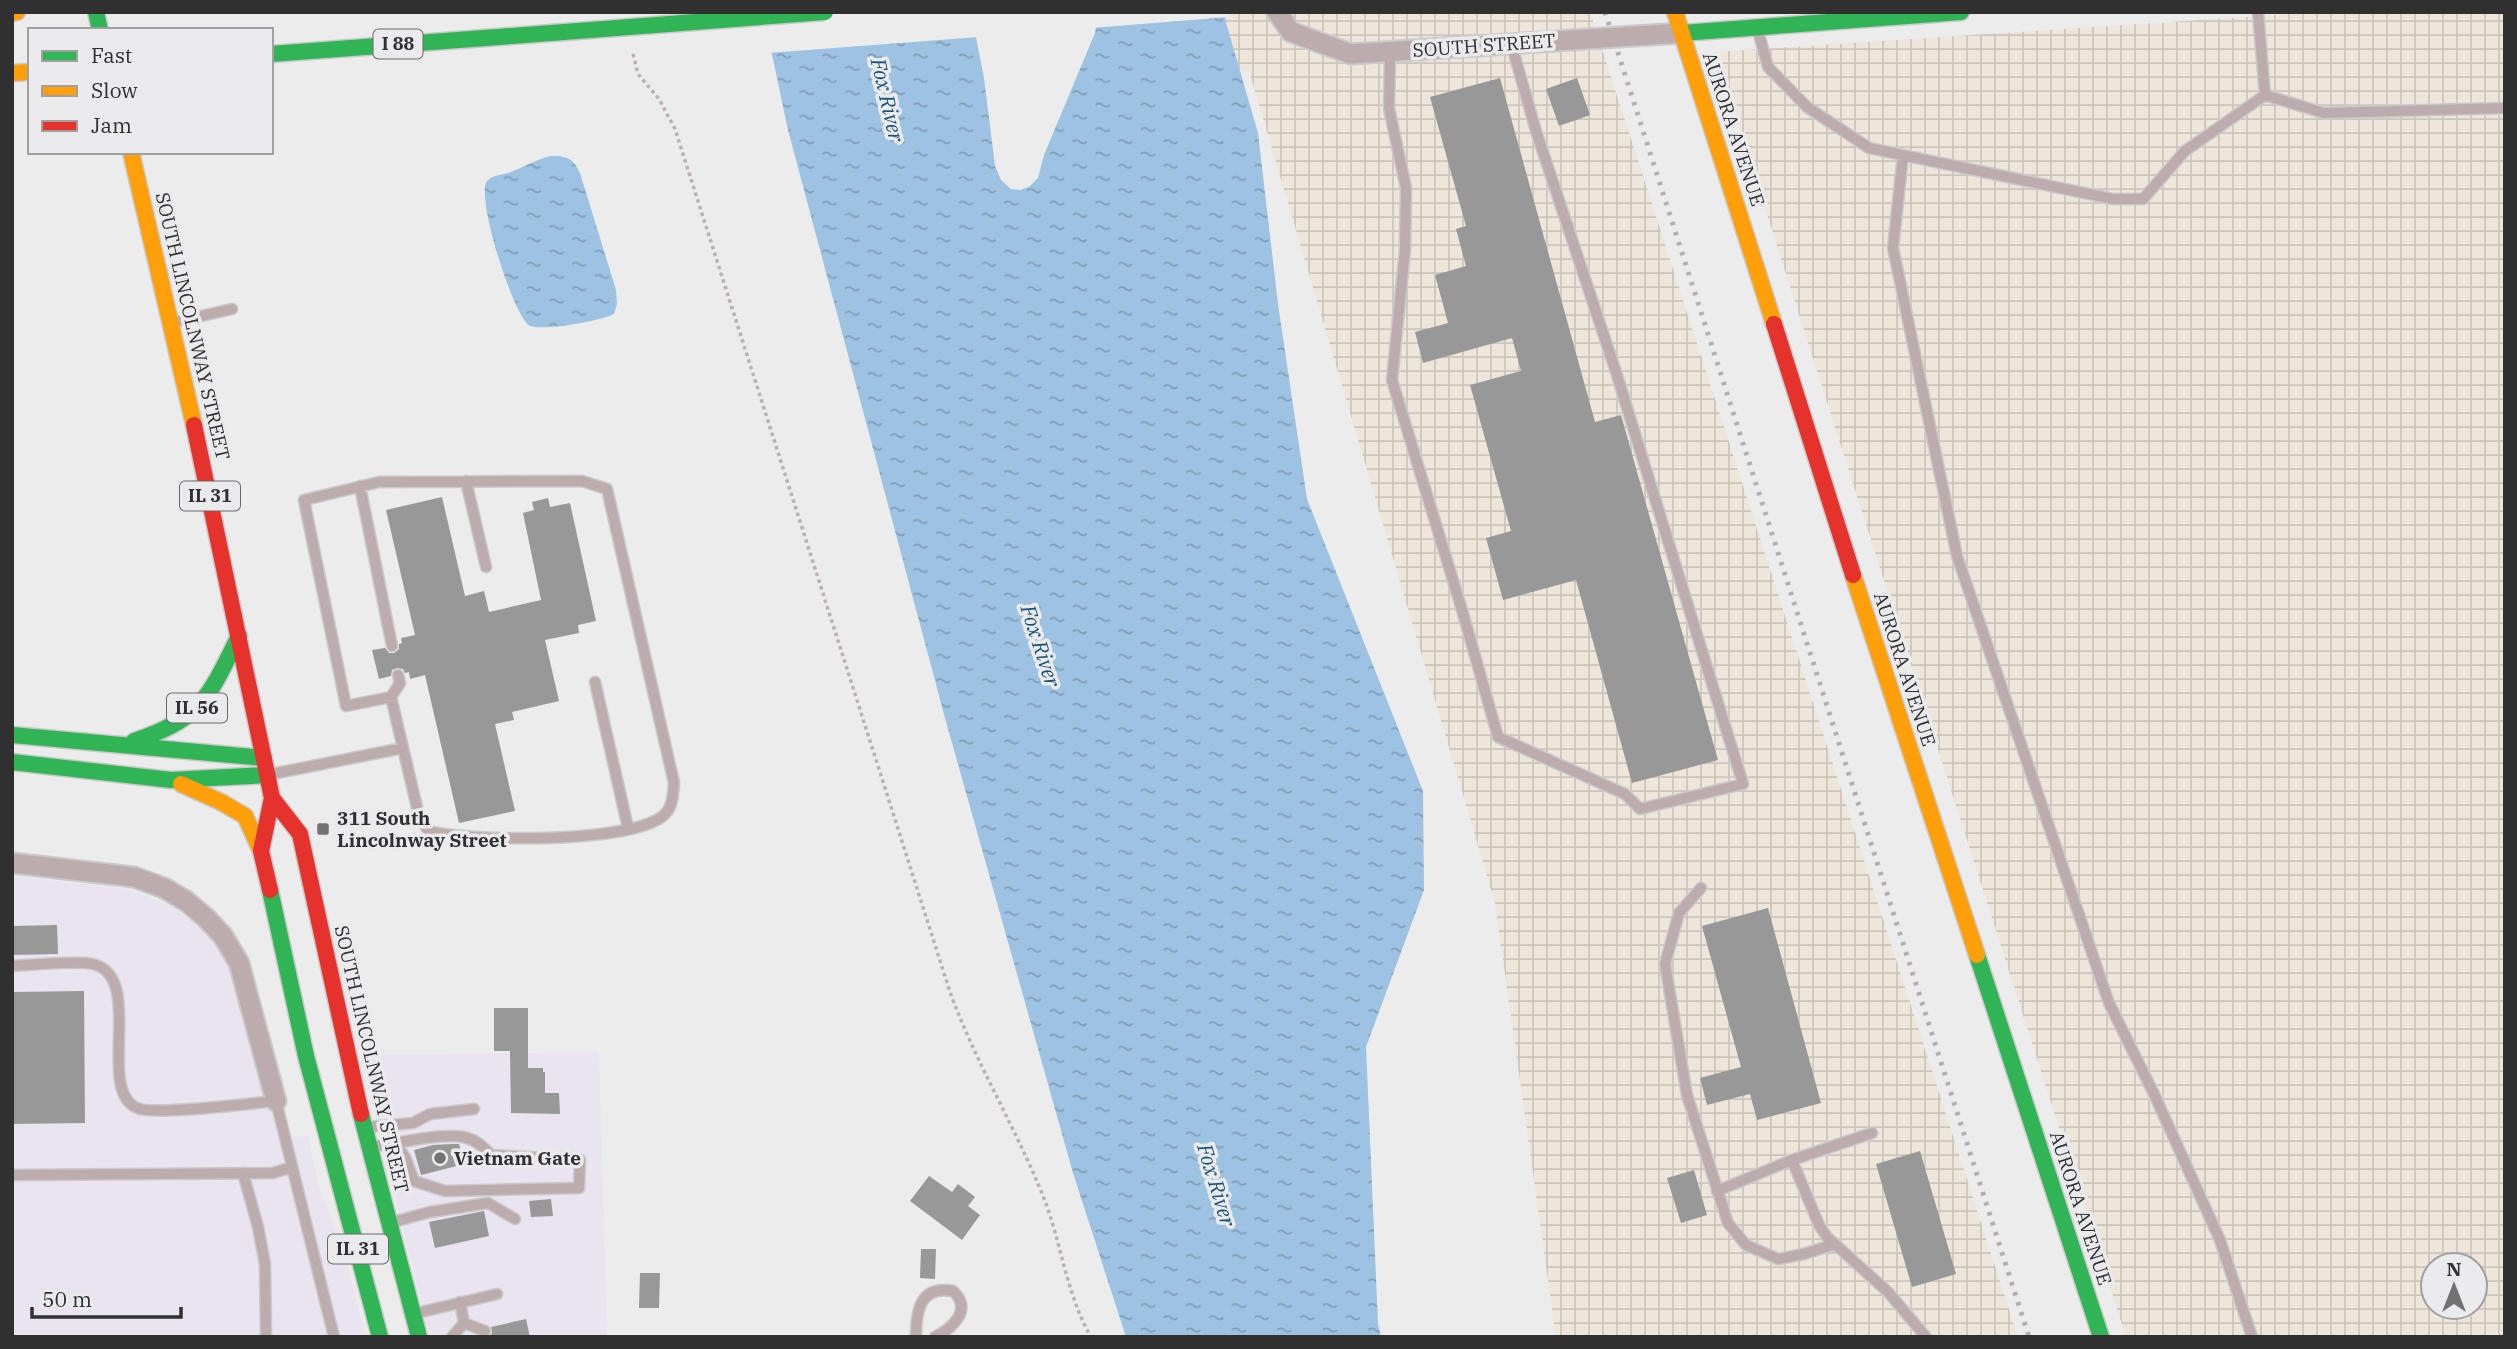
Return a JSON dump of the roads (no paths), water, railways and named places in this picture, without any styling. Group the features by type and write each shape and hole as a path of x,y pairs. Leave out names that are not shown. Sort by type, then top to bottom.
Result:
{"main road":[{"name":"I 88","path":"273,54 825,12"},
{"name":"AURORA AVENUE","path":"1675,12 1880,659 2101,1337"},
{"path":"1682,33 1961,12"},
{"name":"SOUTH LINCOLNWAY STREET","path":"133,159 173,323 268,775 272,798 261,851 306,1056 380,1337"},
{"name":"IL 56","path":"12,735 124,744 162,733 187,719 209,695 239,636"},
{"path":"124,744 264,758"},
{"path":"12,762 172,780 268,775"},
{"path":"172,780 245,816 261,851"},
{"name":"SOUTH LINCOLNWAY STREET","path":"272,798 300,834 364,1127 419,1337"}],"street":[{"name":"SOUTH STREET","path":"1278,12 1291,32 1351,54 1682,33"},
{"path":"12,863 134,877 164,888 186,901 206,918 223,936 239,963 276,1101"}],"lane":[{"path":"2258,12 2265,95"},
{"path":"1757,27 1768,67 1807,107 1868,148 2113,199 2143,199 2185,151 2265,95"},
{"path":"1390,51 1389,108 1406,188 1405,250 1392,380 1498,737 1625,794 1640,809 1742,784 1616,372 1536,131 1511,43"},
{"path":"2265,95 2324,113 2505,108"},
{"path":"1903,155 1893,248 1957,556 2109,1003 2154,1094 2220,1240 2252,1337"},
{"path":"173,323 232,309"},
{"path":"466,481 486,567"},
{"path":"391,697 420,820 429,831 477,838 584,837 654,822 666,813 673,798 674,783 607,489 582,481 379,482 304,500 346,706 391,697 400,683 398,675"},
{"path":"359,486 392,646"},
{"path":"595,682 628,828"},
{"path":"268,775 403,748"},
{"path":"1701,888 1679,913 1665,964 1687,1095 1728,1223 1746,1245 1777,1259 1835,1244"},
{"path":"12,966 94,964 107,973 118,990 120,1082 125,1100 138,1109 158,1111 276,1101 324,1293 332,1336"},
{"path":"364,1127 413,1123 430,1114 474,1109"},
{"path":"1717,1191 1792,1160 1871,1133"},
{"path":"369,1148 395,1143 463,1137 480,1144 491,1155 580,1160 579,1188 445,1191 424,1186 414,1181 405,1157 395,1143"},
{"path":"1792,1160 1819,1225 1835,1244 1888,1292 1927,1337"},
{"path":"12,1175 274,1173 292,1167"},
{"path":"243,1173 265,1264 266,1337"},
{"path":"389,1223 430,1212 488,1203 515,1219"},
{"path":"915,1337 916,1316 927,1295 944,1289 953,1291 961,1301 958,1320 950,1329 935,1337"},
{"path":"413,1314 497,1294"},
{"path":"460,1303 468,1335"},
{"path":"464,1323 485,1331"},
{"path":"452,1337 464,1323"}],"water":[{"name":"Fox River","path":"763,12 971,12 984,78 995,166 1001,180 1011,189 1021,190 1038,178 1044,155 1095,33 1098,12 1223,12 1258,133 1278,304 1307,499 1423,791 1424,890 1366,1047 1378,1323 1381,1337 1126,1337 1073,1173 945,718 788,130"},
{"path":"551,156 569,159 580,173 616,290 617,304 614,314 597,320 537,327 530,326 523,318 506,281 491,231 485,191 487,181 492,177"}],"railway":[{"path":"1605,12 2029,1337"}],"place":[{"name":"311 South Lincolnway Street","path":"323,829"},
{"name":"Vietnam Gate","path":"440,1158"}]}
